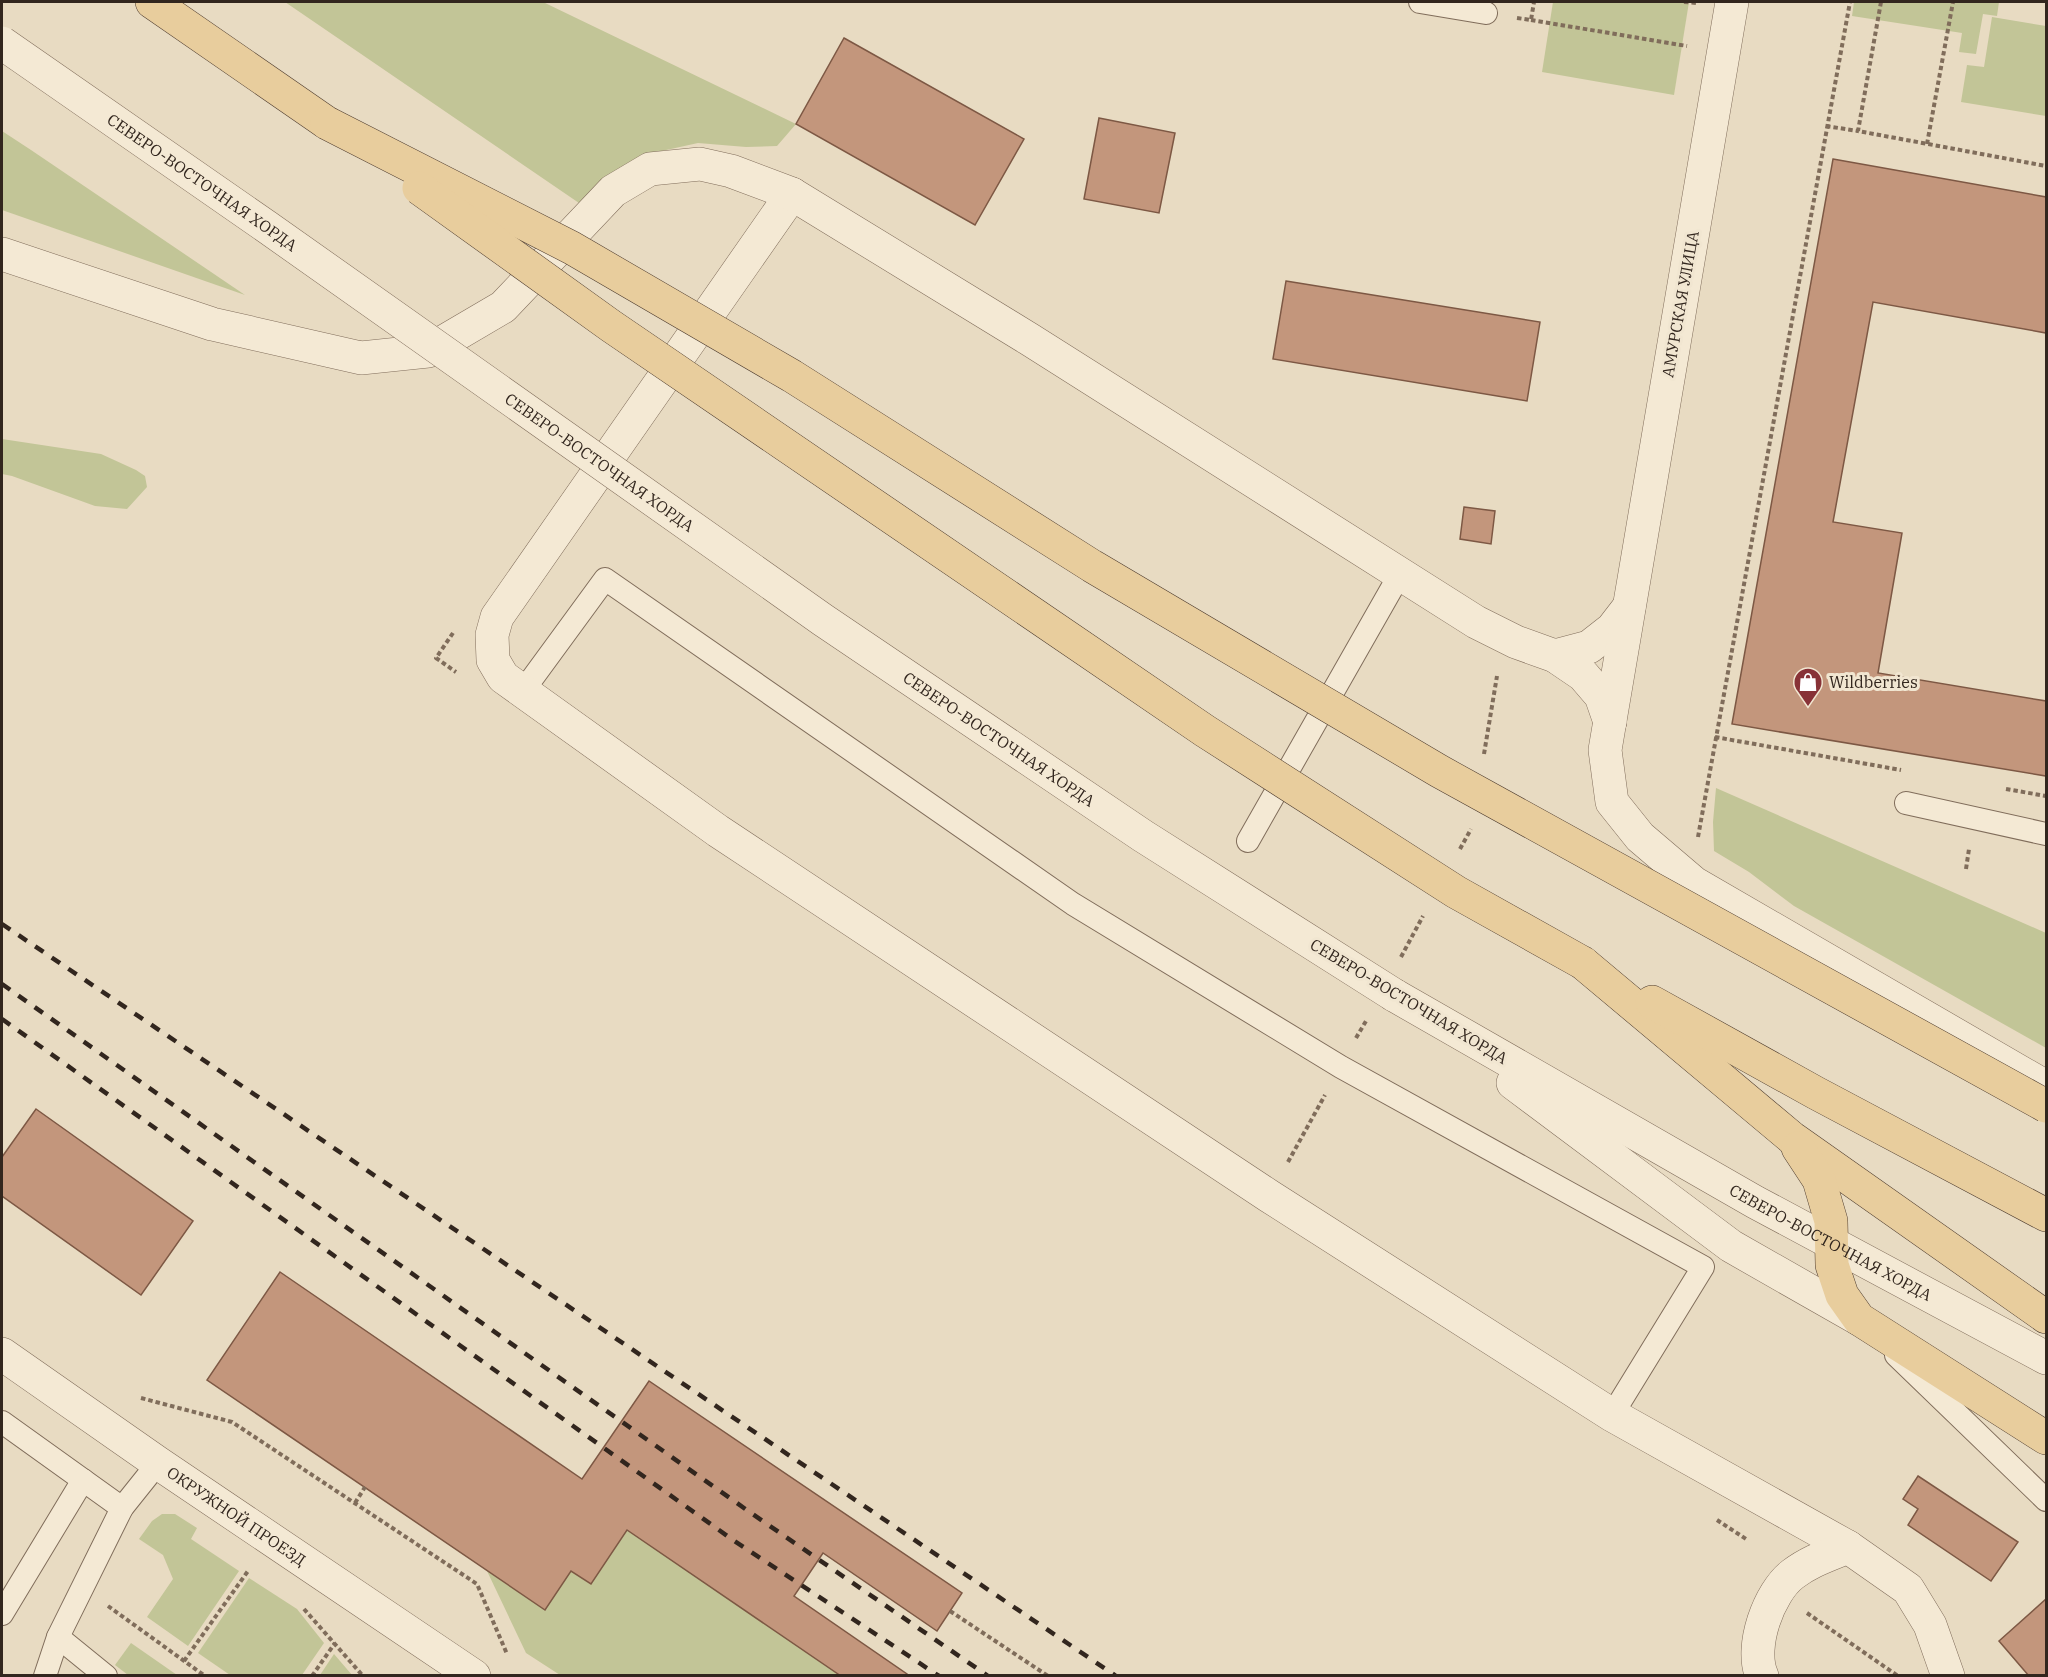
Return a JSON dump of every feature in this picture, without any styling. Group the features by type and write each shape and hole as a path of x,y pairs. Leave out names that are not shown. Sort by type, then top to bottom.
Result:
{"main road":[{"path":"152,2 327,123 611,326 1205,731 1456,892 1816,1094 2046,1215"},
{"path":"327,123 572,248 792,376 1092,566 1439,771 2046,1106"},
{"path":"1583,963 1792,1138 2046,1317"},
{"path":"1792,1138 1819,1180 1831,1221 1832,1265 1842,1295 1858,1319 2046,1438"}],"street":[{"name":"АМУРСКАЯ УЛИЦА","path":"1732,2 1605,750 1612,802 1640,837 1694,883 2046,1087"},
{"name":"СЕВЕРО-ВОСТОЧНАЯ ХОРДА","path":"2,43 832,626 1143,836 1394,995 1755,1202 2046,1358"},
{"path":"2,254 212,324 361,357 428,351 503,307 613,191 650,169 700,164 731,171 792,194 1029,339 1476,622 1516,642 1555,656 1583,675 1601,696 1610,722"},
{"path":"792,194 497,617 492,635 493,660 503,677 718,831 1259,1190 1612,1415 1848,1547 1908,1589 1930,1625 1948,1676"},
{"path":"1555,656 1588,647 1612,629 1629,607"},
{"path":"1394,995 1731,1246 1858,1319"},
{"name":"ОКРУЖНОЙ ПРОЕЗД","path":"2,1354 158,1463 474,1676"},
{"path":"1748,1490 1789,1538 1794,1549 1795,1561 1784,1584 1766,1612 1760,1633 1758,1668 1762,1676"},
{"path":"1784,1584 1813,1561 1848,1547"}],"lane":[{"path":"1420,2 1486,13"},
{"path":"1248,841 1400,574"},
{"path":"523,691 605,579 1072,904 1341,1067 1703,1267 1612,1415"},
{"path":"1906,803 2046,834"},
{"path":"1858,1319 2046,1500"},
{"path":"2,1422 122,1508"},
{"path":"45,1676 58,1636 122,1508 158,1463"},
{"path":"2,1614 84,1480"},
{"path":"58,1636 106,1676"}],"path":[{"path":"1697,841 1850,2"},
{"path":"1858,131 1881,2"},
{"path":"1927,144 1953,2"},
{"path":"1531,20 1692,47"},
{"path":"1826,126 2046,166"},
{"path":"1715,737 1912,772"},
{"path":"2003,789 2046,796"},
{"path":"141,1398 232,1422 477,1584 507,1655"},
{"path":"355,1503 365,1487"},
{"path":"238,1565 256,1577"},
{"path":"184,1661 248,1571"},
{"path":"1784,1584 1898,1676"},
{"path":"82,1588 205,1676"},
{"path":"300,1605 363,1676"},
{"path":"950,1611 1048,1676"},
{"path":"312,1676 335,1643"}],"green space":[{"path":"285,2 543,2 796,124 777,146 746,147 698,143 648,154 579,203"},
{"path":"1553,2 1689,2 1674,95 1542,72"},
{"path":"1854,2 1999,2 1997,16 1983,14 1976,54 1959,52 1962,33 1852,16"},
{"path":"1992,17 2046,26 2046,116 1961,102 1967,65 1984,67"},
{"path":"2,131 31,150 245,295 2,210"},
{"path":"2,439 101,454 145,476 147,487 127,509 95,506 2,474"},
{"path":"1716,788 2046,933 2046,1048 1794,906 1749,872 1714,851 1713,822"},
{"path":"162,1514 175,1514 197,1528 191,1539 239,1571 188,1646 147,1617 173,1579 163,1555 139,1539 152,1521"},
{"path":"627,1530 841,1675 560,1675 526,1653 487,1571 545,1610 571,1571 591,1584"},
{"path":"249,1578 297,1609 324,1643 302,1675 230,1675 198,1653"},
{"path":"131,1643 177,1675 128,1675 115,1665"},
{"path":"334,1654 352,1675 320,1675"}],"building":[{"path":"844,38 1024,139 975,225 796,124"},
{"path":"1099,118 1175,133 1159,213 1084,199"},
{"path":"1833,159 2046,197 2046,333 1873,302 1833,522 1902,533 1878,673 2046,701 2046,776 1732,724"},
{"path":"1286,281 1540,322 1527,401 1273,359"},
{"path":"1464,507 1495,511 1491,544 1460,539"},
{"path":"36,1109 193,1221 141,1295 2,1196 2,1157"},
{"path":"280,1272 582,1479 649,1381 962,1593 937,1631 823,1553 794,1596 907,1674 906,1676 841,1676 627,1530 591,1584 571,1571 545,1610 207,1380"},
{"path":"1918,1476 2018,1542 1991,1581 1908,1525 1918,1509 1903,1499"},
{"path":"2046,1599 2046,1676 2029,1676 1999,1641"}],"railway":[{"path":"2,924 1116,1676"},
{"path":"2,984 751,1513 988,1676"},
{"path":"2,1019 733,1540 939,1676"}],"place":[{"name":"Wildberries","path":"1808,708"}]}
